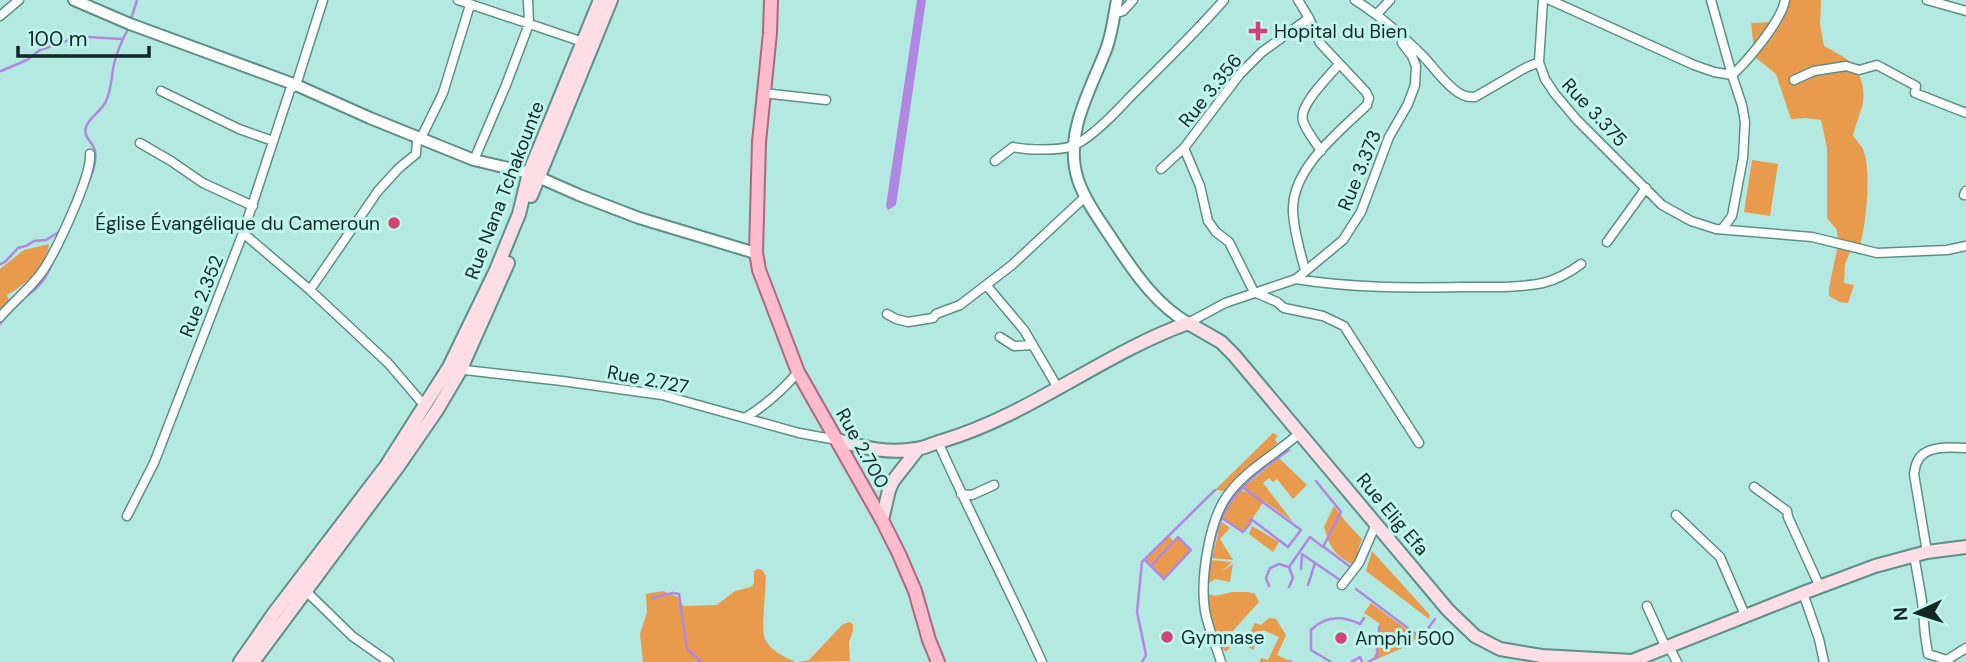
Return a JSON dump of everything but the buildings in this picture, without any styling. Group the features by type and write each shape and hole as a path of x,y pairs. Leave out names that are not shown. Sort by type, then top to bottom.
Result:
{"main road":[{"name":"Rue Nana Tchakounte","path":"533,175 596,25 600,0"},
{"name":"Rue Nana Tchakounte","path":"253,662 397,468 455,369 504,261 583,42 611,0"},
{"name":"Rue 2.700","path":"771,0 759,142 756,252 762,279 798,372 899,554 915,591 938,662"},
{"path":"837,440 870,450 918,449 962,435 995,422 1149,339 1188,323"},
{"name":"Rue Elig Efa","path":"1188,323 1221,341 1448,610 1475,636 1500,649 1546,659 1631,662 1875,566 1927,552 1966,547"},
{"name":"Rue Nana Tchakounte","path":"240,662 274,613 386,467 424,405 455,369"},
{"path":"882,520 893,481 918,449"}],"street":[{"path":"0,16 19,0"},
{"path":"74,0 130,24 296,85 474,160 533,175 639,218 756,252"},
{"name":"Rue 2.352","path":"127,516 154,463 243,233 323,0"},
{"path":"458,0 583,42"},
{"path":"474,160 528,24 528,0"},
{"path":"1117,0 1108,44 1081,109 1073,146 1079,181 1129,264 1147,288 1164,307 1188,323"},
{"path":"1114,14 1123,11 1133,0"},
{"path":"995,161 1013,147 1041,150 1073,146 1109,118 1224,0"},
{"path":"1298,0 1320,43 1366,92 1368,98 1367,104 1307,167 1295,188 1294,222 1305,270"},
{"path":"1355,0 1377,14 1457,92 1466,97 1475,97 1539,62 1544,0"},
{"path":"1377,14 1390,0"},
{"path":"1550,0 1694,65 1732,75"},
{"path":"1711,0 1745,122 1732,216 1723,228"},
{"path":"1732,75 1761,42 1784,7 1785,0"},
{"path":"1927,0 1966,11"},
{"path":"310,290 378,191 416,154 417,141 443,93 470,5"},
{"name":"Rue 3.356","path":"1254,292 1228,242 1208,221 1200,186 1184,148 1240,74 1262,52 1309,18"},
{"name":"Rue 3.373","path":"1188,323 1225,303 1296,279 1343,240 1353,226 1361,212 1389,136 1408,104 1415,85 1416,66 1412,55 1391,29"},
{"name":"Rue 3.375","path":"1539,62 1545,79 1577,120 1662,205 1691,221 1716,229 1812,237 1877,253 1947,250 1966,246"},
{"path":"1321,151 1303,120 1302,113 1306,104 1339,64"},
{"path":"1794,80 1814,71 1846,66 1859,70 1877,65 1916,86 1916,93 1966,113"},
{"path":"161,91 273,141"},
{"path":"764,93 826,100"},
{"path":"140,143 203,183 253,206"},
{"path":"1161,169 1184,148"},
{"path":"0,317 44,270 88,174 90,154"},
{"path":"1606,242 1646,188"},
{"path":"887,314 896,320 908,322 933,317 960,306 1034,245 1086,196"},
{"path":"243,233 310,290 388,363 424,405"},
{"path":"1296,279 1370,287 1510,287 1543,283 1566,276 1581,264"},
{"path":"987,286 1033,345 1058,388"},
{"path":"1254,292 1284,308 1323,316 1344,326 1419,443"},
{"path":"1000,337 1014,346 1033,345"},
{"name":"Rue 2.727","path":"455,369 662,395 799,433 837,440"},
{"path":"746,418 766,405 798,372"},
{"path":"1221,662 1205,612 1203,587 1205,561 1215,521 1228,493 1253,468 1300,433"},
{"path":"938,442 1042,662"},
{"path":"1927,552 1914,474 1917,462 1926,452 1948,447 1966,448"},
{"path":"961,494 972,495 994,485"},
{"path":"1754,487 1787,511 1820,587"},
{"path":"1676,516 1720,557 1745,615"},
{"path":"1342,585 1359,563 1376,524"},
{"path":"1914,555 1928,654 1947,660 1966,648"},
{"path":"306,591 352,636 389,662"},
{"path":"1803,593 1824,662"},
{"path":"1647,606 1677,662"}],"shaded area":[{"path":"917,0 926,0 896,205 888,210 886,206"},
{"path":"1782,0 1821,0 1820,25 1824,46 1848,60 1857,70 1862,83 1863,104 1853,136 1863,149 1866,159 1867,197 1860,246 1852,247 1845,264 1844,283 1854,285 1848,303 1829,296 1838,245 1837,230 1827,218 1827,148 1821,120 1791,119 1776,74 1755,57 1751,23 1775,22"},
{"path":"1752,160 1778,164 1770,216 1744,212"},
{"path":"49,244 40,267 21,286 7,295 9,300 0,309 0,269 24,250"},
{"path":"1273,433 1278,436 1275,439 1277,443 1225,491 1215,490"},
{"path":"1279,458 1307,485 1293,499 1277,479 1273,482 1269,478 1263,483 1293,522 1264,501 1244,532 1221,518 1240,490 1252,494 1244,487"},
{"path":"1334,506 1362,539 1358,550 1360,560 1353,565 1334,550 1326,534 1324,527"},
{"path":"1222,522 1230,528 1220,539 1233,560 1212,558"},
{"path":"1252,526 1279,542 1273,552 1249,534"},
{"path":"1169,536 1174,542 1178,537 1191,550 1164,579 1151,566 1155,561 1151,564 1146,560"},
{"path":"1372,551 1430,615 1429,619 1366,571"},
{"path":"1211,560 1232,562 1221,572 1233,564 1230,582 1215,579 1208,584"},
{"path":"758,569 766,576 765,639 774,650 796,662 643,662 640,634 647,612 646,594 663,591 678,597 684,606 717,605 735,591 751,587 754,583 754,571"},
{"path":"1232,592 1255,594 1259,602 1230,634 1236,640 1225,651 1212,624 1209,594 1215,596"},
{"path":"1371,603 1418,638 1409,645 1375,660 1374,655 1378,653 1380,642 1379,623 1364,613"},
{"path":"1269,618 1276,619 1286,635 1277,655 1292,662 1259,662 1261,658 1268,660 1279,637 1263,630 1253,650 1244,644 1255,623 1261,625"},
{"path":"849,622 853,624 849,642 850,661 798,662 809,660 842,625"}],"waterway":[{"path":"131,19 137,0"},
{"path":"86,188 93,171 95,156 86,127 108,96 115,60 128,29"},
{"path":"1,71 27,60 40,50 72,39 122,39"},
{"path":"0,264 18,248 34,241 46,240 62,230"},
{"path":"23,298 44,280 56,255"},
{"path":"0,324 9,313"},
{"path":"1208,580 1215,537 1228,505 1245,484 1289,450"},
{"path":"1289,567 1310,537 1323,547 1341,512 1316,481"},
{"path":"1222,518 1243,532 1251,519 1288,547 1301,530 1242,487"},
{"path":"1142,662 1146,655 1137,612 1142,562 1215,490"},
{"path":"1145,560 1164,579 1191,550 1178,537 1151,566"},
{"path":"1324,547 1349,566"},
{"path":"1301,569 1302,554 1340,580"},
{"path":"1308,585 1315,563"},
{"path":"1269,586 1266,578 1270,568 1279,564 1289,567 1293,578 1289,587"},
{"path":"1356,589 1421,638 1435,619"},
{"path":"652,598 679,594 687,649 702,662"},
{"path":"1331,662 1311,650 1311,630 1329,619 1341,618 1360,624 1364,618"},
{"path":"1368,662 1377,657 1379,627"},
{"path":"1351,662 1360,657 1362,662"}],"place":[{"name":"Hopital du Bien","path":"1258,31"},
{"name":"Église Évangélique du Cameroun","path":"394,223"},
{"name":"Gymnase","path":"1167,637"},
{"name":"Amphi 500","path":"1341,638"}]}
